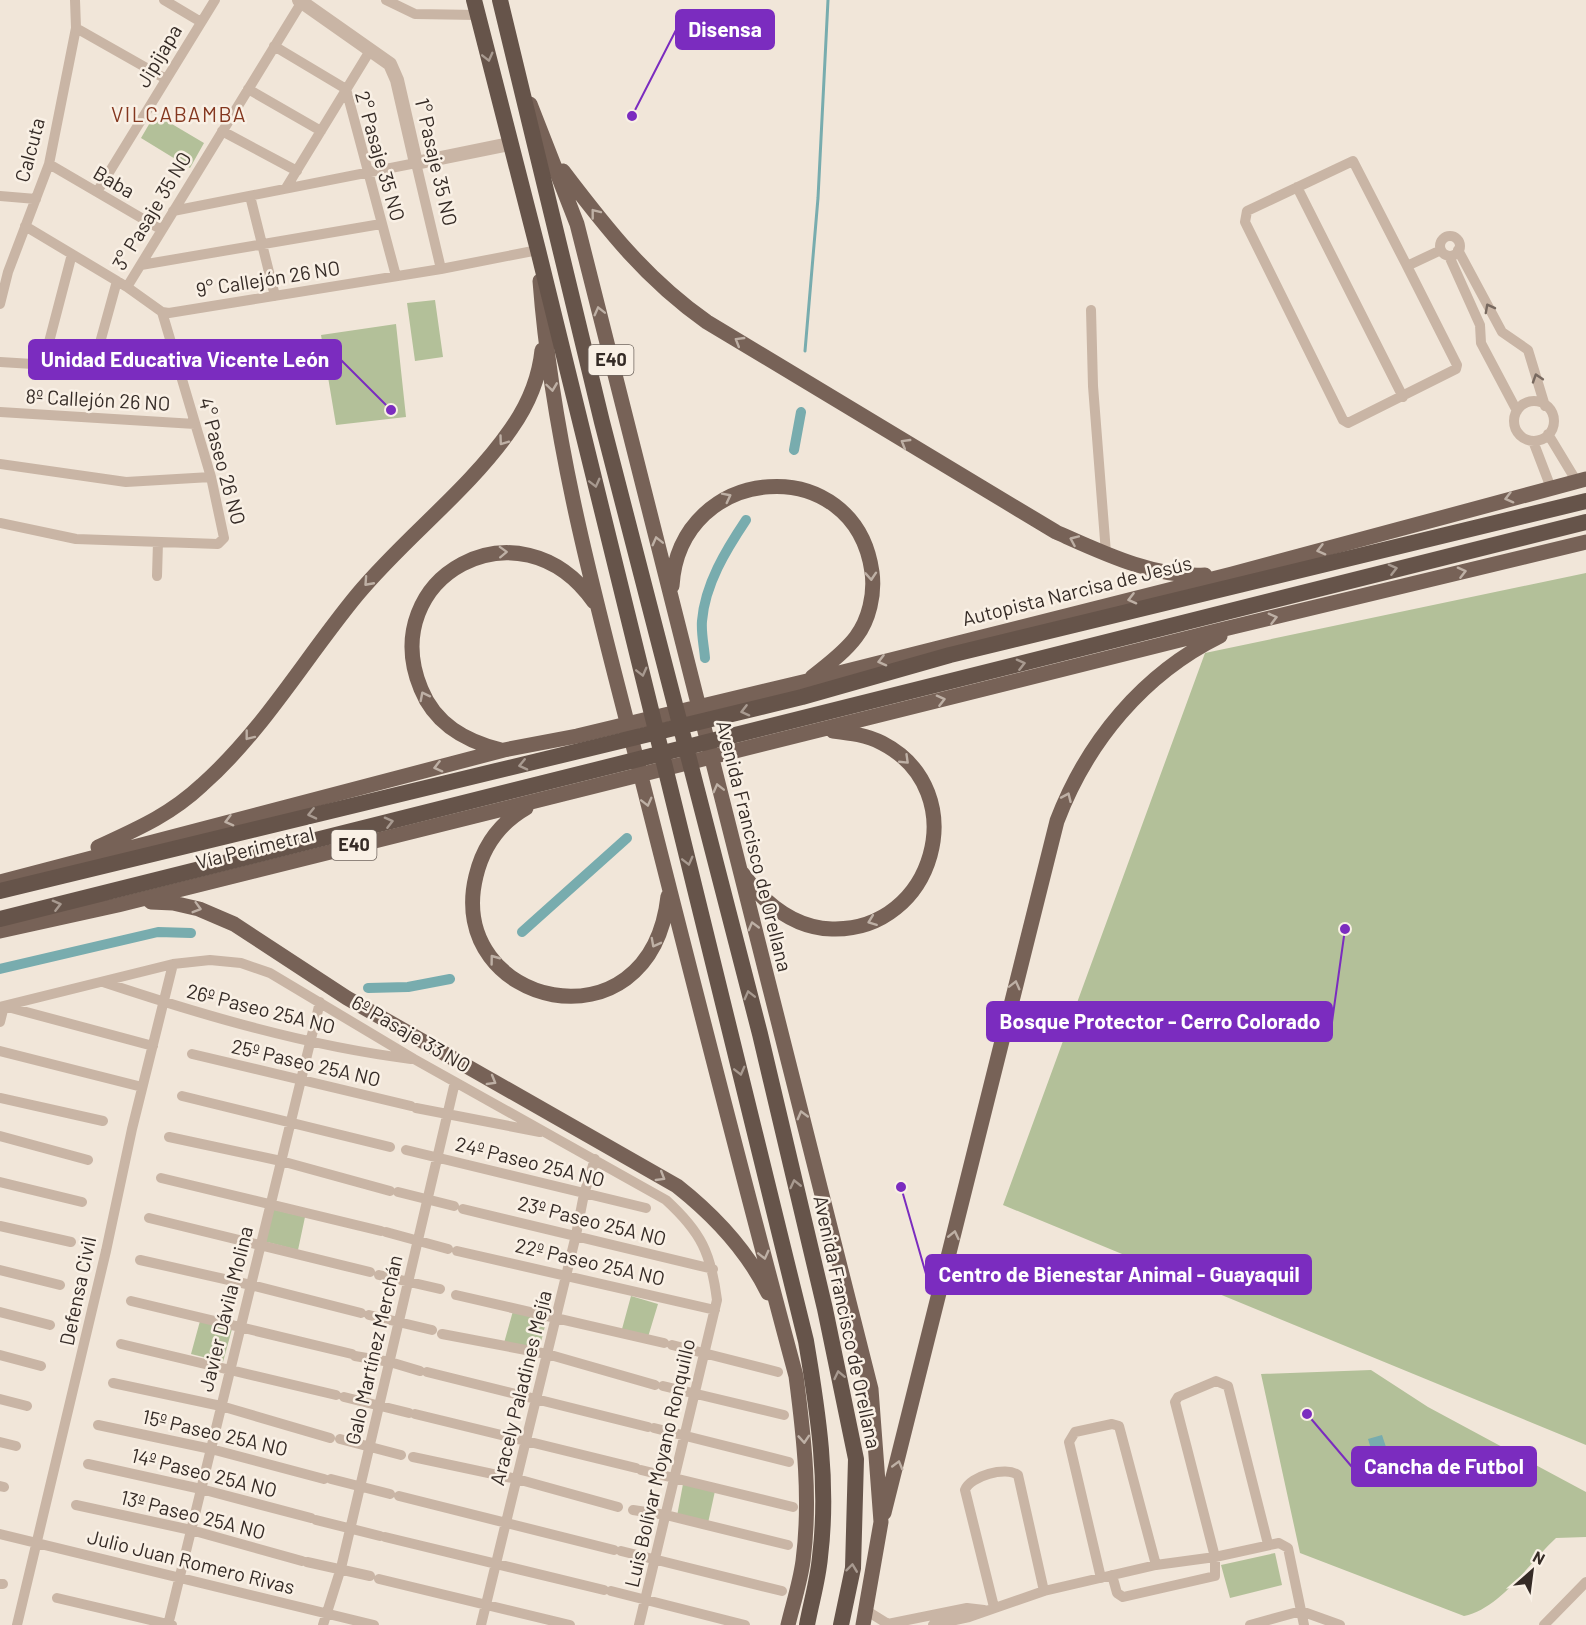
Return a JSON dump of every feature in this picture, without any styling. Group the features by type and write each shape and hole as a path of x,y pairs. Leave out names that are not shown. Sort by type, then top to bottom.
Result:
{"highway":[{"name":"Avenida Francisco de Orellana","path":"500,0 524,88 602,422 760,1034 825,1308 856,1460 853,1568 841,1625"},
{"path":"475,8 538,250 806,1341 819,1418 824,1480 820,1557 807,1625"},
{"name":"Autopista Narcisa de Jesús","path":"578,744 802,687 950,655 1586,501"},
{"path":"588,780 814,727 1586,522"},
{"name":"Vía Perimetral","path":"0,891 578,744"},
{"name":"Vía Perimetral","path":"0,919 588,780"}],"main road":[{"name":"Avenida Francisco de Orellana","path":"524,88 577,224 737,866 871,1389 881,1521 865,1618"},
{"path":"552,156 621,246 661,287 683,305 1018,512 1106,553 1174,573 1198,576 1232,574"},
{"path":"538,250 544,329 557,424 598,608 796,1376 804,1435 802,1562 788,1625"},
{"path":"59,865 140,830 200,788 229,760 357,595 498,448 531,395 538,374 544,329"},
{"name":"Autopista Narcisa de Jesús","path":"802,687 1582,480"},
{"path":"671,597 674,569 686,536 697,519 725,497 748,489 780,485 804,490 826,501 847,520 862,542 871,566 872,590 867,616 855,638 802,687"},
{"path":"814,727 1586,542"},
{"path":"504,750 461,736 441,720 424,698 415,672 412,647 416,624 427,598 443,579 465,562 490,553 515,552 543,559 568,572 580,582 598,608"},
{"path":"881,1521 908,1426 1056,821 1090,752 1134,697 1182,658 1242,625"},
{"path":"737,866 757,892 775,908 798,922 826,929 857,927 880,919 902,903 919,882 931,852 934,827 930,802 921,779 904,759 881,743 854,734 814,727"},
{"name":"Vía Perimetral","path":"0,882 504,750 578,744"},
{"name":"Vía Perimetral","path":"0,931 118,905 279,863 537,802 588,780"},
{"path":"537,802 514,815 498,830 480,861 473,886 473,911 480,937 494,960 514,979 539,993 567,998 595,994 622,981 632,974 656,944 664,923 669,887"},
{"path":"118,905 173,903 217,915 347,998 677,1186 701,1204 735,1241 763,1282 781,1320"}],"street":[{"name":"Calcuta","path":"0,304 6,263 26,226 49,164 76,28 75,0"},
{"path":"165,0 201,22"},
{"name":"Jipijapa","path":"97,192 214,0"},
{"path":"386,0 415,14 475,8"},
{"path":"286,188 371,49 301,1"},
{"name":"3° Pasaje 35 NO","path":"127,287 301,1"},
{"path":"76,28 166,79"},
{"name":"2° Pasaje 35 NO","path":"274,46 346,89 396,276"},
{"name":"1° Pasaje 35 NO","path":"371,49 390,64 397,80 441,269"},
{"path":"248,89 321,132"},
{"path":"222,131 297,171"},
{"path":"174,211 509,144"},
{"path":"1353,161 1458,365 1456,369 1354,423 1343,420 1245,222 1247,211 1297,187 1353,161"},
{"name":"Baba","path":"49,164 162,230"},
{"path":"1297,187 1403,397"},
{"path":"0,196 36,199"},
{"path":"250,196 275,296"},
{"path":"141,265 381,224"},
{"path":"26,226 127,287 162,312"},
{"name":"9° Callejón 26 NO","path":"162,312 441,269 538,250"},
{"path":"1407,266 1449,252"},
{"path":"1449,252 1502,332 1528,350 1545,406 1553,418 1548,434 1533,441 1522,437 1515,428 1517,411 1481,343 1480,325 1449,252"},
{"path":"43,364 72,254"},
{"path":"93,368 117,281"},
{"path":"1091,310 1093,386 1106,553"},
{"name":"4° Paseo 26 NO","path":"0,523 76,538 222,542 225,534 211,477 162,312"},
{"path":"0,362 180,373"},
{"path":"1517,411 1531,402 1545,406"},
{"name":"8º Callejón 26 NO","path":"0,412 195,424"},
{"path":"1548,434 1582,480"},
{"path":"1533,441 1551,488"},
{"path":"0,464 126,482 211,477"},
{"path":"157,576 158,542"},
{"name":"6º Pasaje 33 NO","path":"2,1007 173,964 210,960 241,963 270,973 414,1059 666,1200 688,1220 704,1243 713,1269 717,1300 715,1310"},
{"name":"Defensa Civil","path":"17,1625 87,1333 142,1087 173,964"},
{"name":"26º Paseo 25A NO","path":"103,981 164,1002 311,1040 368,1054 414,1059"},
{"name":"Javier Dávila Molina","path":"169,1625 178,1577 320,1002"},
{"path":"0,1022 2,1007 153,1046"},
{"path":"0,1051 142,1087"},
{"name":"25º Paseo 25A NO","path":"192,1054 300,1082 550,1134"},
{"name":"Galo Martínez Merchán","path":"323,1625 341,1568 361,1486 455,1082"},
{"path":"182,1096 390,1148"},
{"path":"0,1098 103,1121"},
{"path":"0,1136 88,1160"},
{"name":"23º Paseo 25A NO","path":"169,1137 281,1161 394,1192 428,1198 459,1208 713,1269"},
{"name":"24º Paseo 25A NO","path":"406,1150 646,1208"},
{"name":"Aracely Paladines Mejía","path":"481,1625 557,1317 584,1194 595,1159"},
{"name":"22º Paseo 25A NO","path":"161,1178 453,1250 567,1274 715,1310"},
{"path":"0,1182 82,1202"},
{"path":"150,1218 440,1289"},
{"path":"0,1226 71,1242"},
{"path":"140,1260 251,1285 437,1332 547,1354 659,1385 784,1415"},
{"path":"0,1270 60,1286"},
{"path":"456,1295 557,1317 778,1372"},
{"path":"131,1301 390,1362 789,1462"},
{"name":"Luis Bolívar Moyano Ronquillo","path":"639,1625 715,1310"},
{"path":"0,1312 50,1325"},
{"path":"120,1344 231,1369 793,1507"},
{"path":"0,1355 41,1366"},
{"path":"1112,1575 1118,1593 1123,1597 1211,1578 1217,1571 1175,1402 1178,1397 1216,1381 1228,1386 1268,1544"},
{"path":"113,1383 221,1406 335,1439 402,1455"},
{"path":"0,1399 27,1406"},
{"path":"1101,1578 1069,1442 1075,1432 1112,1424 1119,1426 1156,1565"},
{"name":"15º Paseo 25A NO","path":"98,1425 211,1449 782,1591"},
{"path":"0,1443 16,1446"},
{"path":"413,1457 517,1479 618,1507"},
{"name":"14º Paseo 25A NO","path":"88,1464 201,1489 746,1625"},
{"path":"989,1609 965,1490 972,1480 1006,1471 1018,1475 1044,1591"},
{"name":"13º Paseo 25A NO","path":"76,1505 191,1530 304,1562 341,1568 570,1625"},
{"path":"633,1510 666,1515 788,1545"},
{"name":"Julio Juan Romero Rivas","path":"0,1534 374,1625"},
{"path":"933,1625 969,1617 1044,1591 1112,1575 1156,1565 1215,1557 1268,1544 1283,1544 1288,1548 1304,1625"},
{"path":"1544,1625 1586,1582"},
{"path":"57,1598 169,1625"},
{"path":"865,1618 888,1624 967,1608 989,1609"},
{"path":"1250,1625 1301,1611 1340,1625"}],"green space":[{"path":"155,114 204,143 190,168 141,138"},
{"path":"435,300 443,357 415,361 407,303"},
{"path":"396,324 406,417 336,425 321,335"},
{"path":"1586,573 1586,1445 1003,1205 1205,653"},
{"path":"271,1209 305,1217 298,1250 263,1241"},
{"path":"631,1296 658,1304 648,1337 622,1329"},
{"path":"513,1311 547,1318 539,1350 504,1343"},
{"path":"200,1321 232,1329 223,1362 191,1354"},
{"path":"1371,1370 1428,1407 1586,1492 1586,1537 1556,1538 1502,1595 1490,1604 1464,1616 1300,1553 1261,1374"},
{"path":"683,1484 715,1491 708,1523 677,1516"},
{"path":"1275,1553 1282,1585 1230,1598 1221,1565"}],"water":[{"path":"1382,1435 1393,1468 1378,1472 1368,1439"}],"waterway":[{"path":"805,351 818,198 828,0"},
{"path":"794,450 801,412"},
{"path":"705,658 702,626 707,594 724,555 746,520"},
{"path":"522,932 627,838"},
{"path":"0,969 158,932 191,933"},
{"path":"368,988 408,987 450,979"}],"place":[{"name":"Disensa","path":"632,116"},
{"name":"Unidad Educativa Vicente León","path":"391,410"},
{"name":"Bosque Protector - Cerro Colorado","path":"1345,929"},
{"name":"Centro de Bienestar Animal - Guayaquil","path":"901,1187"},
{"name":"Cancha de Futbol","path":"1307,1414"}],"district":[{"name":"VILCABAMBA","path":"179,115"}]}
